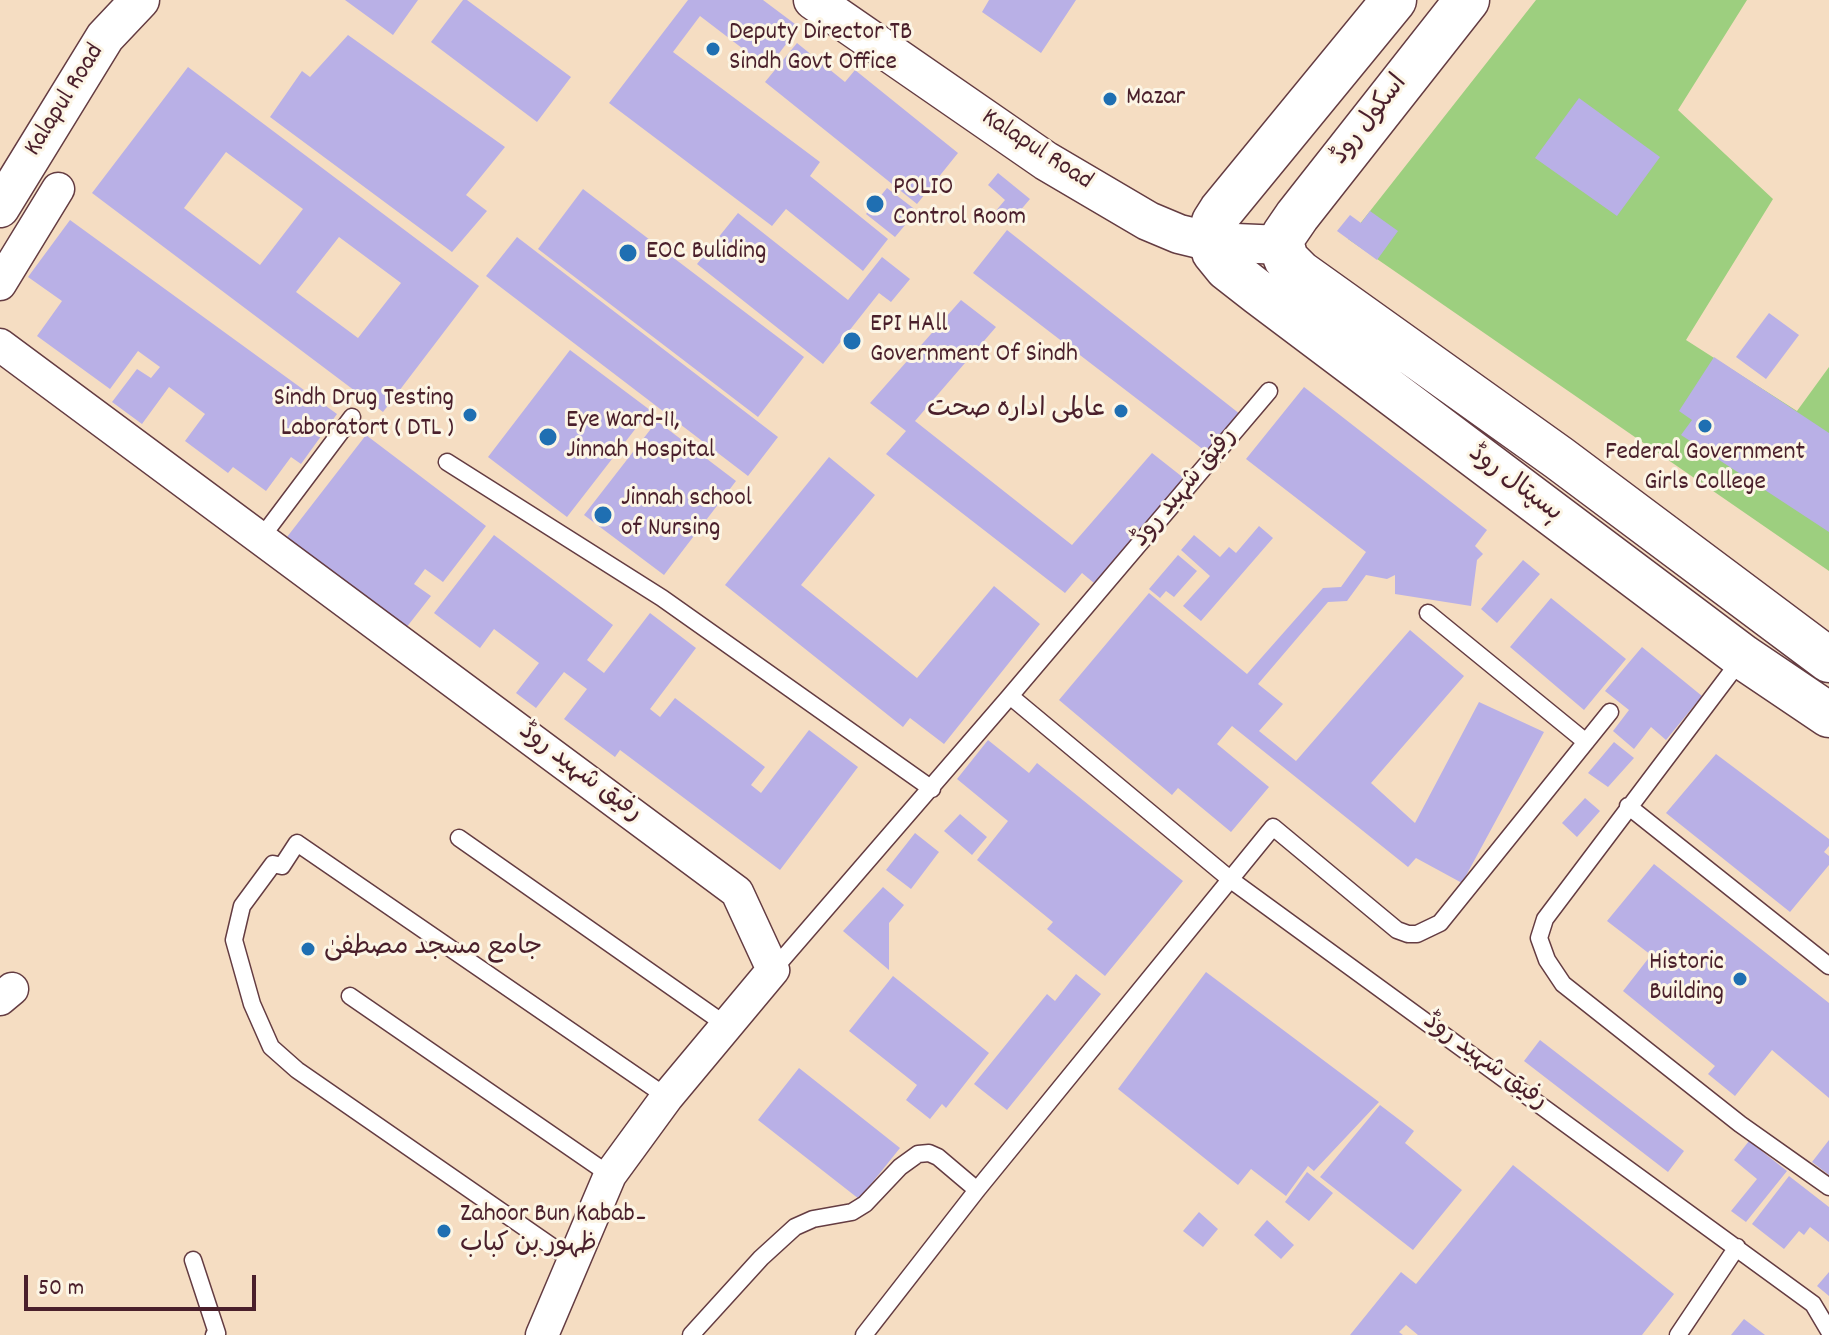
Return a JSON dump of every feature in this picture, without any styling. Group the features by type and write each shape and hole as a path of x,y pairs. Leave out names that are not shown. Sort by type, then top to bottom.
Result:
{"main road":[{"path":"1212,242 1214,222 1221,211 1394,0"},
{"name":"اسکول روڈ","path":"1282,245 1284,235 1297,216 1467,0"},
{"name":"ہسپتال روڈ","path":"1212,242 1220,261 1259,293 1743,657 1829,715"},
{"name":"ہسپتال روڈ","path":"1282,245 1286,259 1300,273 1559,458 1829,660"}],"street":[{"name":"Kalapul Road","path":"0,208 105,37 140,0"},
{"name":"Kalapul Road","path":"813,0 1046,161 1148,221 1179,234 1212,242 1282,245"},
{"path":"0,284 58,189"},
{"name":"رفیق شہید روڈ","path":"0,345 737,892 773,970"},
{"path":"542,1335 610,1175 667,1097 773,970"}],"lane":[{"name":"رفیق شہید روڈ","path":"773,970 932,789 1269,391"},
{"path":"261,538 352,417"},
{"path":"447,462 662,598 932,789"},
{"path":"1428,613 1586,742"},
{"path":"1743,657 1545,919 1539,938 1547,960 1563,984 1740,1124 1829,1187"},
{"name":"رفیق شہید روڈ","path":"1010,696 1231,880 1813,1304 1829,1331"},
{"path":"864,1335 977,1190 1273,827 1397,930 1417,934 1440,923 1610,712"},
{"path":"1628,806 1829,966"},
{"path":"459,838 726,1025"},
{"path":"573,1261 297,1070 271,1047 252,1004 234,940 242,906 273,864 282,866 297,843 667,1097"},
{"path":"350,996 610,1175"},
{"path":"691,1335 761,1258 795,1227 813,1219 852,1212 865,1204 911,1158 929,1153 938,1157 977,1190"},
{"path":"1678,1335 1737,1247"},
{"path":"193,1260 217,1333 214,1335"}],"green space":[{"name":"Federal Government Girls College","path":"1536,0 1747,0 1678,110 1773,199 1686,340 1797,411 1829,367 1829,571 1348,239"}],"building":[{"path":"345,0 418,0 393,35"},
{"path":"463,0 571,77 537,122 431,42"},
{"path":"688,0 763,0 799,27 768,68 700,16 673,52 820,162 810,176 888,239 863,271 786,209 772,226 609,103"},
{"path":"989,0 1076,0 1041,53 982,12"},
{"path":"348,35 505,147 466,195 487,211 452,252 270,117 302,71 310,77"},
{"path":"797,43 845,82 855,70 958,153 917,204 765,82"},
{"path":"188,67 479,286 383,412 92,193","holes":["226,152 303,209 260,265 184,208","339,237 401,283 358,338 296,292"]},
{"path":"1579,98 1660,157 1617,216 1535,158"},
{"path":"998,173 1030,199 1008,225 994,213 1005,200 988,185"},
{"path":"887,188 917,211 895,237 866,214"},
{"path":"583,189 804,357 758,417 538,249"},
{"path":"1370,211 1398,231 1377,260 1337,231 1350,215 1361,223"},
{"path":"738,213 848,300 882,257 910,279 891,302 879,293 823,364 697,264"},
{"path":"70,220 337,414 301,464 291,457 266,491 233,467 228,473 185,441 205,414 169,387 142,424 112,402 137,369 151,378 160,367 138,351 110,389 37,336 62,301 28,277"},
{"path":"1007,230 1250,422 1218,461 973,273"},
{"path":"517,237 778,437 748,476 486,276"},
{"path":"961,300 996,327 915,421 1072,545 1152,453 1185,479 1094,583 1082,573 1065,593 886,454 906,431 870,403"},
{"path":"1769,313 1799,335 1766,379 1736,357"},
{"path":"570,350 650,410 567,517 488,457"},
{"path":"1714,357 1829,433 1829,532 1681,435 1692,420 1679,411"},
{"path":"1304,387 1487,530 1475,546 1483,554 1477,560 1471,606 1395,594 1395,575 1387,579 1366,575 1347,601 1328,602 1258,684 1283,704 1259,731 1296,761 1410,630 1464,676 1371,783 1415,823 1479,702 1544,732 1462,883 1416,858 1408,867 1232,726 1217,744 1269,787 1231,832 1178,788 1172,795 1059,700 1149,593 1247,674 1323,588 1341,587 1366,552 1246,459"},
{"path":"657,421 736,481 664,575 584,515"},
{"path":"366,435 486,526 443,582 425,569 414,584 431,596 406,628 287,537"},
{"path":"829,457 875,495 801,585 917,678 994,586 1040,624 944,744 910,718 903,727 725,585"},
{"path":"1259,526 1273,538 1201,621 1183,606 1210,576 1181,550 1194,535 1220,557 1229,547 1236,553"},
{"path":"494,535 613,625 587,660 604,673 650,613 696,648 650,709 660,717 675,698 765,767 751,785 761,793 809,730 858,767 780,870 620,750 615,757 564,719 587,689 564,672 536,708 516,693 539,663 494,629 480,648 434,613"},
{"path":"1178,555 1197,571 1174,597 1166,591 1160,598 1149,589"},
{"path":"1523,560 1540,574 1497,623 1481,609"},
{"path":"1551,598 1626,659 1584,710 1510,647"},
{"path":"1642,647 1702,696 1666,740 1651,727 1634,749 1613,731 1629,710 1605,691"},
{"path":"988,740 1029,773 1037,763 1183,881 1105,976 1047,929 1053,922 977,860 1008,821 957,779"},
{"path":"1614,742 1634,758 1608,787 1588,773"},
{"path":"1716,754 1829,839 1829,846 1824,852 1829,856 1829,865 1790,912 1666,813"},
{"path":"1585,798 1600,811 1577,837 1562,823"},
{"path":"960,814 987,837 972,855 944,831"},
{"path":"915,833 939,852 911,889 886,870"},
{"name":"Historic Building","path":"1654,864 1829,1003 1829,1098 1772,1050 1735,1096 1708,1074 1715,1066 1623,991 1651,955 1607,921"},
{"path":"883,887 904,905 889,923 889,970 843,931"},
{"path":"1206,972 1379,1102 1314,1171 1308,1166 1286,1196 1251,1169 1238,1185 1118,1089"},
{"path":"1076,974 1101,994 1007,1110 974,1084 1047,994 1055,1001"},
{"path":"893,976 989,1053 946,1108 942,1104 930,1119 906,1100 917,1085 849,1031"},
{"path":"1540,1040 1684,1151 1668,1172 1524,1061"},
{"path":"799,1068 900,1148 859,1199 758,1120"},
{"path":"1380,1105 1414,1131 1405,1143 1462,1190 1413,1250 1320,1177"},
{"path":"1829,1140 1829,1175 1812,1162"},
{"path":"1749,1141 1787,1171 1746,1222 1731,1211 1757,1179 1734,1160"},
{"path":"1513,1165 1674,1294 1642,1335 1418,1335 1406,1325 1399,1332 1403,1335 1350,1335 1401,1272 1416,1284"},
{"path":"1307,1172 1333,1193 1309,1221 1285,1202"},
{"path":"1789,1176 1829,1207 1829,1242 1810,1227 1804,1235 1799,1231 1784,1249 1752,1224"},
{"path":"1199,1212 1218,1229 1203,1247 1183,1231"},
{"path":"1267,1220 1294,1245 1281,1259 1254,1235"},
{"path":"1829,1272 1829,1296 1817,1286"},
{"path":"1744,1319 1765,1335 1731,1335"}],"place":[{"name":"Deputy Director TB Sindh Govt Office","path":"713,49"},
{"name":"Mazar","path":"1110,99"},
{"name":"POLIO Control Room","path":"875,204"},
{"name":"EOC Buliding","path":"628,253"},
{"name":"EPI HAll Government Of Sindh","path":"852,341"},
{"name":"عالمی ادارہ صحت","path":"1121,411"},
{"name":"Sindh Drug Testing Laboratort ( DTL )","path":"470,415"},
{"name":"Federal Government Girls College","path":"1705,426"},
{"name":"Eye Ward-11, Jinnah Hospital","path":"548,437"},
{"name":"Jinnah school of Nursing","path":"603,515"},
{"name":"جامع مسجد مصطفیٰ","path":"308,949"},
{"name":"Historic Building","path":"1740,979"},
{"name":"Zahoor Bun Kabab۔ ظہور بن کباب","path":"444,1231"}]}
